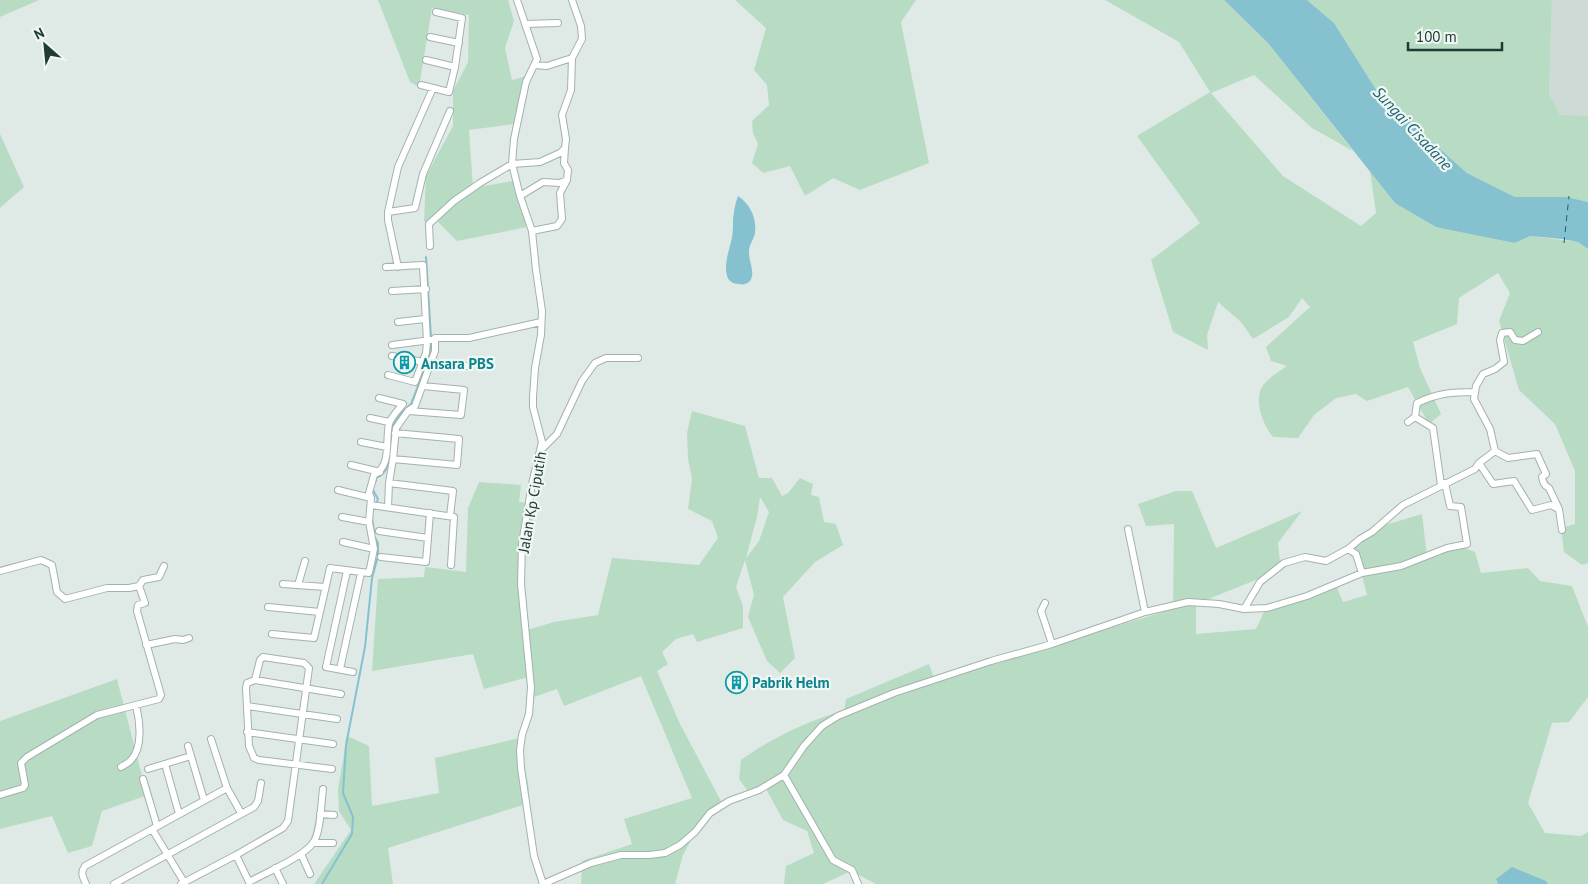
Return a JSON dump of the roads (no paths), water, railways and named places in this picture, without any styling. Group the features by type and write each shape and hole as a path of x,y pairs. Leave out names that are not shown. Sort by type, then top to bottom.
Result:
{"street":[{"path":"518,0 536,54 535,65 547,66 572,58"},
{"path":"532,231 557,226 562,219 560,193 567,180 568,170 564,163 566,139 562,116 571,90 572,58 582,39 581,26 572,0"},
{"path":"421,85 449,92 456,67 462,18 436,12"},
{"path":"526,24 558,23"},
{"path":"430,36 459,43"},
{"path":"426,60 456,67"},
{"name":"Jalan Kp Ciputih","path":"535,65 526,82 514,139 512,164 532,231 542,311 533,397 533,407 542,442 532,484 522,544 521,584 531,687 529,714 522,735 520,750 534,856 543,884"},
{"path":"398,267 388,212 398,167 433,88"},
{"path":"388,212 415,208 422,174 450,111"},
{"path":"430,246 429,224 454,201 480,182 512,164 540,162 560,153 564,148"},
{"path":"520,196 544,182 560,183 567,180"},
{"path":"386,267 423,265 426,289 425,319 427,342 426,353 415,382 388,375"},
{"path":"392,290 426,289"},
{"path":"398,322 425,319"},
{"path":"392,345 427,342 435,338 469,338 542,322"},
{"path":"1538,332 1523,341 1515,340 1510,332 1502,334 1500,340 1504,362 1495,369 1483,374 1476,386 1474,399 1490,430 1495,451 1508,458 1537,454 1546,474 1542,477 1542,480 1558,509 1562,530"},
{"path":"388,507 396,428 408,411 416,406 435,351 435,338"},
{"path":"392,356 423,362"},
{"path":"541,450 557,434 582,381 595,363 606,358 638,358"},
{"path":"431,363 466,366"},
{"path":"408,411 461,414 464,390 423,386"},
{"path":"1408,422 1415,417 1417,403 1433,395 1450,392 1475,392"},
{"path":"272,634 314,638 330,568 369,574 374,549 368,514 373,503 369,493 374,476 384,466 389,422 403,404 379,398"},
{"path":"543,884 591,862 621,855 649,856 665,853 680,845 695,832 710,813 728,801 759,790 784,775 808,741 822,726 838,716 894,693 1052,644 1145,612 1188,602 1219,604 1244,609 1267,608 1307,596 1362,573 1401,566 1447,548 1467,544 1461,507 1450,506 1443,484 1433,428 1415,417"},
{"path":"370,418 389,422"},
{"path":"393,459 457,465 459,439 395,433"},
{"path":"361,442 387,447"},
{"path":"1244,609 1260,582 1284,563 1305,557 1326,562 1348,550 1403,505 1475,468 1479,462 1495,451"},
{"path":"1479,462 1493,484 1514,481 1532,510 1551,505 1558,509"},
{"path":"351,465 380,472"},
{"path":"389,483 453,491 450,516"},
{"path":"338,490 388,507 454,517 451,565"},
{"path":"381,557 426,562 430,513"},
{"path":"342,516 369,522"},
{"path":"1128,530 1145,612"},
{"path":"378,531 428,538"},
{"path":"343,542 374,549"},
{"path":"1348,550 1356,554 1362,573"},
{"path":"0,571 41,560 52,565 57,592 65,599 107,588 139,586 143,580 159,577 164,566"},
{"path":"298,585 305,561"},
{"path":"347,571 326,666 353,672"},
{"path":"340,669 361,573"},
{"path":"283,584 325,587"},
{"path":"0,795 25,786 21,763 27,757 97,715 159,699 161,695 136,611 138,605 144,603 139,586"},
{"path":"1044,602 1041,611 1052,644"},
{"path":"268,607 320,612"},
{"path":"146,645 189,638"},
{"path":"143,779 155,827 182,883 236,856 284,828 290,812 298,738 309,668 304,663 263,657 260,660 255,680"},
{"path":"332,769 254,758 249,746 247,732 247,683 255,680 341,694"},
{"path":"121,767 134,758 140,738 140,719 136,706"},
{"path":"247,706 337,719"},
{"path":"247,732 333,744"},
{"path":"211,739 227,788 241,813"},
{"path":"188,746 204,800"},
{"path":"148,769 191,756"},
{"path":"165,764 179,814"},
{"path":"784,775 833,860 852,870 858,884"},
{"path":"114,884 254,806 258,801 261,783"},
{"path":"86,884 82,875 82,870 85,866 227,788"},
{"path":"236,856 249,883 301,854 313,844 317,834 323,789"},
{"path":"320,814 334,815"},
{"path":"313,844 332,843"},
{"path":"301,854 310,874"},
{"path":"275,868 283,884"}],"water":[{"name":"Sungai Cisadane","path":"1224,0 1307,0 1334,23 1380,96 1467,173 1515,197 1567,197 1588,202 1588,249 1578,242 1562,239 1530,236 1515,243 1436,227 1395,203 1268,43"},
{"path":"738,196 752,212 755,222 754,235 749,251 752,278 746,284 733,283 726,274 734,210"},
{"path":"1512,867 1546,881 1548,884 1498,884 1496,879"}],"waterway":[{"path":"426,257 431,338"},
{"path":"376,481 376,478 387,468 391,431 394,422 411,404 431,352 431,343"},
{"path":"373,490 378,499 376,504"},
{"path":"372,518 373,532"},
{"path":"322,884 352,834 353,817 343,793 346,745 365,647 372,578 378,556 378,543 374,536"}],"place":[{"name":"Ansara PBS","path":"405,363"},
{"name":"Pabrik Helm","path":"736,682"}]}
